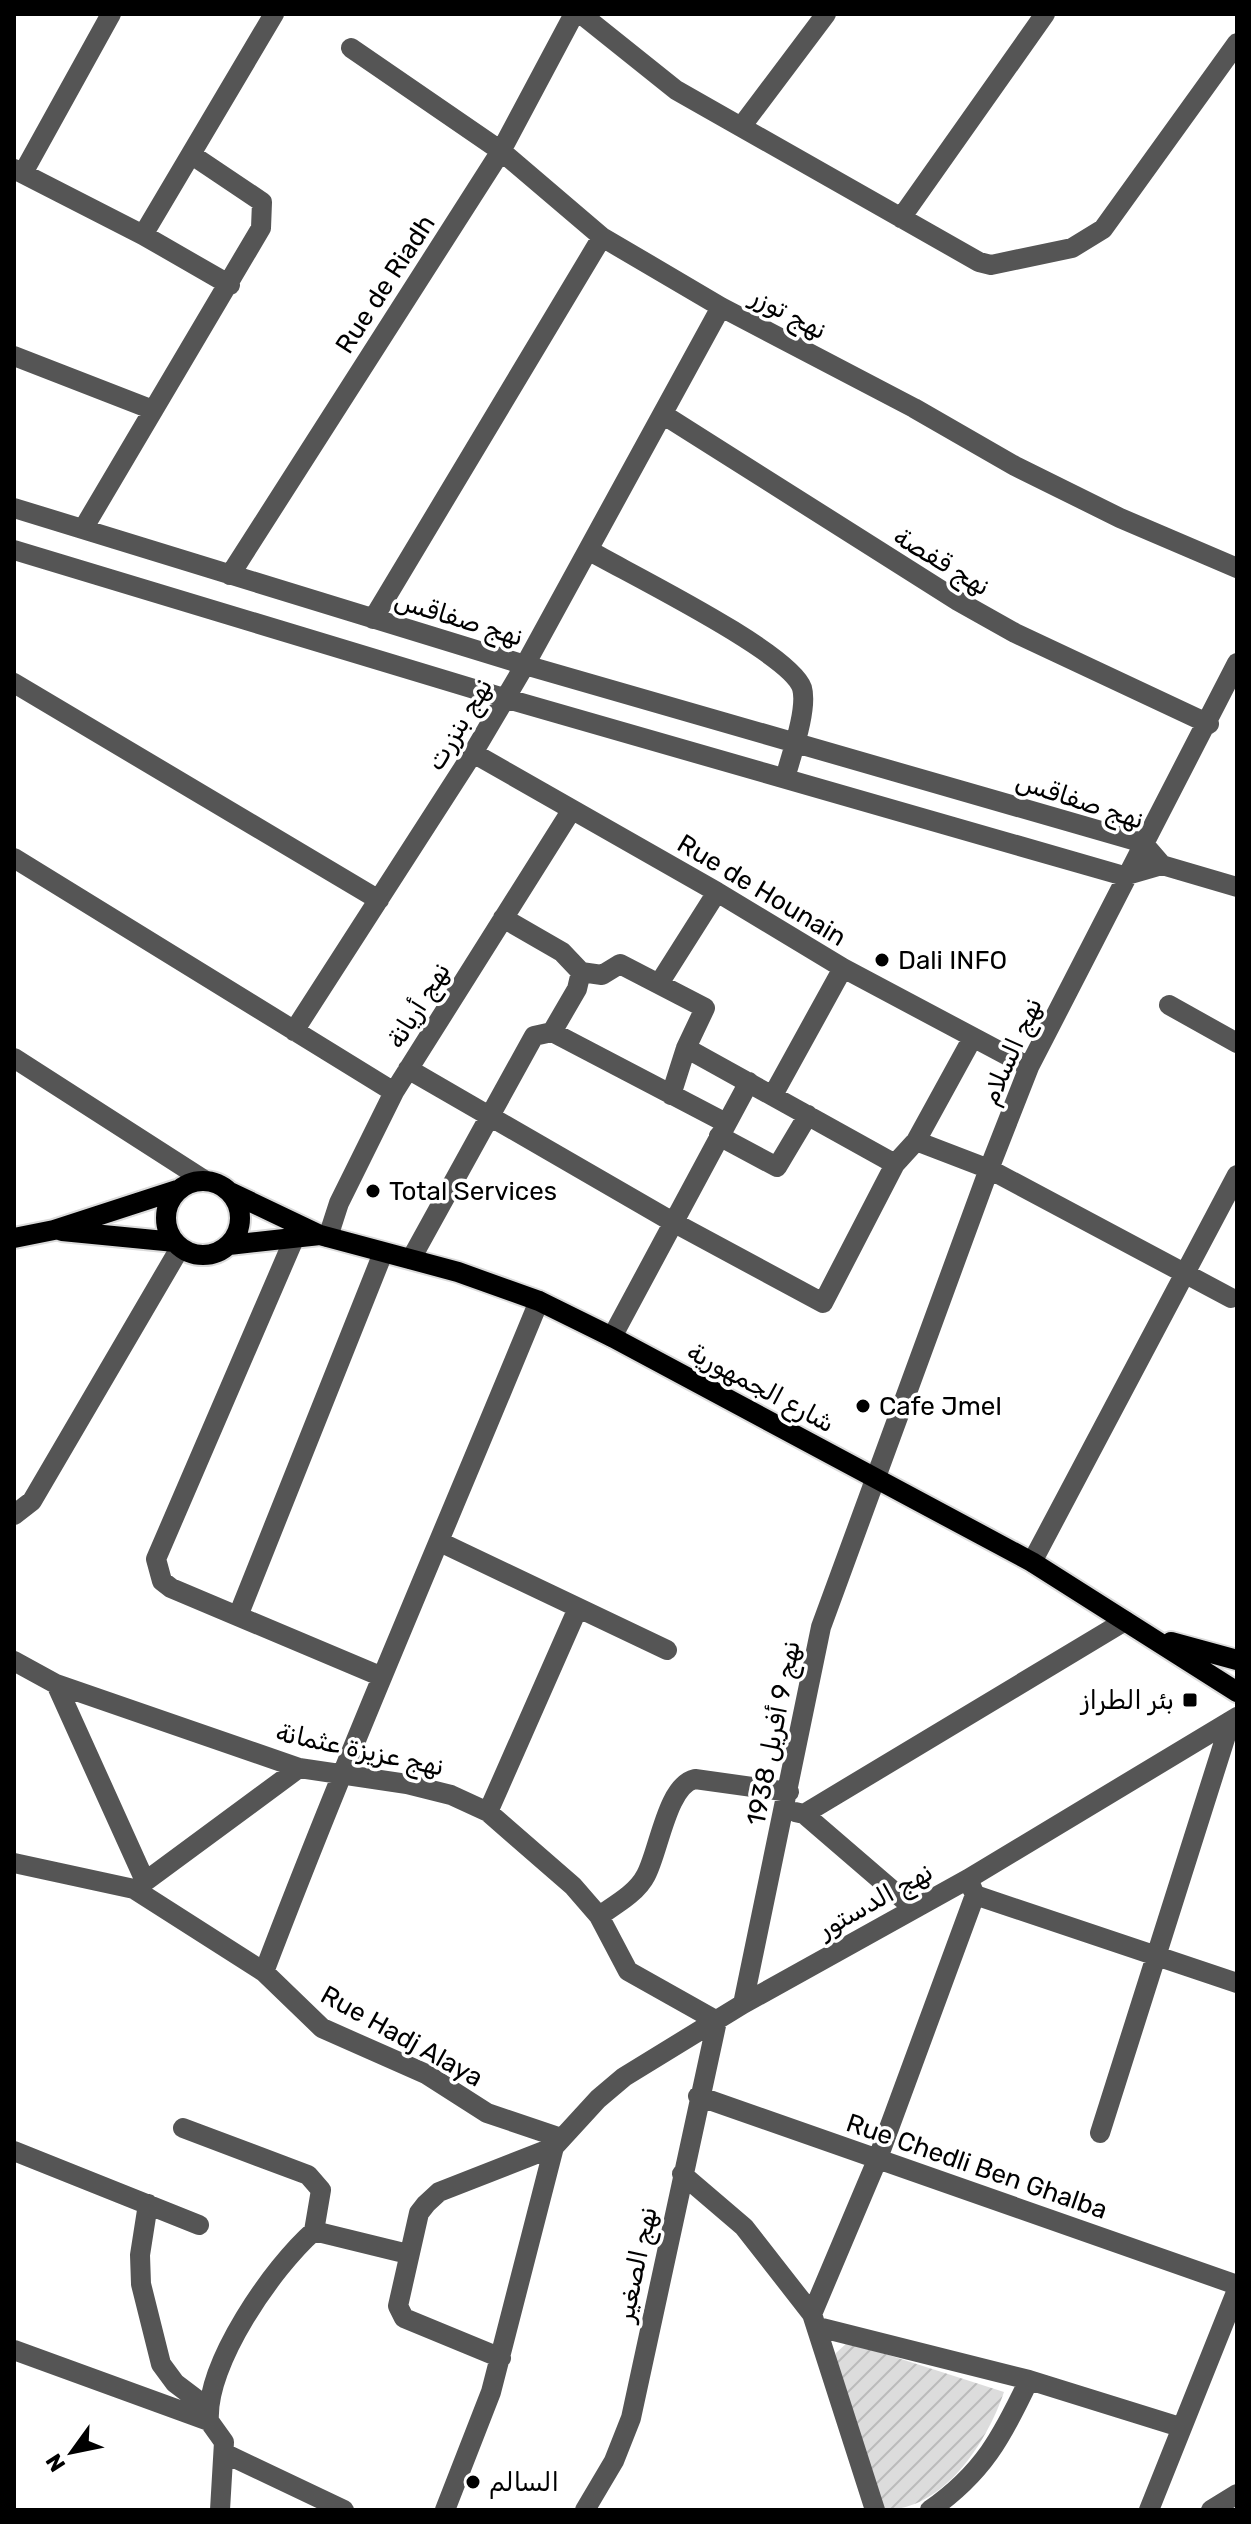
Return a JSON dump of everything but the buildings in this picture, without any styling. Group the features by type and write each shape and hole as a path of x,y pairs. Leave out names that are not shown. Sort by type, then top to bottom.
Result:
{"main road":[{"path":"14,1238 54,1230 204,1180 230,1192 237,1202 240,1225 229,1245 221,1251 200,1255 178,1245 54,1230"},
{"path":"177,1190 170,1199 166,1221 178,1245"},
{"name":"شارع الجمهورية","path":"230,1192 324,1236 411,1259 539,1301 1032,1562 1155,1637"},
{"path":"229,1245 324,1236"},
{"path":"1155,1637 1237,1660"},
{"path":"1155,1637 1237,1692"}],"street":[{"path":"111,14 19,171 143,235 230,285"},
{"path":"143,235 274,14"},
{"name":"Rue de Riadh","path":"230,575 501,151 574,14"},
{"path":"581,14 676,90 979,262 991,265 1072,248 1103,229 1237,43"},
{"path":"741,127 826,14"},
{"path":"901,218 1045,14"},
{"name":"نهج توزر","path":"351,48 501,151 602,237 721,307 914,408 1015,466 1120,518 1237,568"},
{"path":"83,529 261,228 264,207 257,196 192,155"},
{"path":"373,619 602,237"},
{"name":"نهج بنزرت","path":"294,1031 473,753 525,665 721,307"},
{"path":"14,356 153,410"},
{"name":"نهج قفصة","path":"664,415 958,601 1015,633 1209,724"},
{"name":"نهج صفاقس","path":"14,508 525,665 1143,843 1162,865 1124,876"},
{"path":"14,550 504,698 1124,876"},
{"path":"590,551 788,666 802,689 795,742 785,778"},
{"name":"نهج السلام","path":"878,1480 989,1169 1029,1067 1124,876 1209,724 1237,663"},
{"path":"14,683 379,900"},
{"name":"Rue de Hounain","path":"473,753 717,892 843,968 1029,1067"},
{"name":"نهج أريانة","path":"324,1236 394,1092 571,811"},
{"path":"14,858 394,1092"},
{"path":"1162,865 1237,887"},
{"path":"660,982 717,892"},
{"path":"503,918 562,952 581,972 602,975 620,964 654,983 660,982 705,1008 686,1048 671,1095"},
{"path":"773,1095 843,968"},
{"path":"552,1032 577,989 581,972"},
{"path":"1169,1005 1237,1043"},
{"path":"411,1259 534,1036 552,1032 671,1095 777,1167 808,1115"},
{"path":"408,1069 671,1221 823,1303 895,1164 916,1141 972,1039"},
{"path":"686,1048 895,1164"},
{"path":"15,1059 204,1180"},
{"path":"612,1337 671,1221 749,1082"},
{"path":"916,1141 989,1169 1231,1298"},
{"path":"1032,1562 1237,1175"},
{"path":"294,1239 156,1559 162,1581 171,1588 380,1676"},
{"path":"14,1515 32,1501 178,1245"},
{"path":"238,1616 383,1253"},
{"path":"264,1972 339,1775 440,1542 539,1301"},
{"name":"نهج 9 أفريل 1938","path":"743,2004 793,1805 811,1663 821,1627 878,1480"},
{"path":"440,1542 667,1650"},
{"path":"488,1812 578,1608"},
{"path":"793,1805 1125,1621"},
{"name":"نهج عزيزة عثمانة","path":"14,1661 56,1684 299,1768 407,1784 451,1795 488,1812 536,1850 599,1916 628,1971 717,2021"},
{"path":"56,1684 139,1885 299,1768"},
{"path":"1100,2133 1234,1720"},
{"name":"نهج الدستور","path":"558,2142 624,2077 912,1907 971,1887 1234,1720"},
{"path":"599,1916 646,1875 676,1794 686,1781 793,1805 912,1907"},
{"name":"Rue Hadj Alaya","path":"14,1863 139,1885 264,1972 322,2028 426,2074 487,2113 558,2142"},
{"path":"815,2320 878,2158 971,1887 1237,1983"},
{"name":"نهج الصغير","path":"585,2510 614,2461 631,2418 698,2096 717,2021"},
{"name":"Rue Chedli Ben Ghalba","path":"698,2096 1237,2287"},
{"path":"183,2128 308,2175 321,2190 314,2231 293,2249 234,2340 208,2414"},
{"path":"501,2358 404,2318 398,2306 408,2254 419,2213 439,2192 558,2142"},
{"path":"445,2510 481,2423 501,2358 558,2142"},
{"path":"14,2151 199,2225"},
{"path":"682,2174 744,2227 815,2320 875,2510"},
{"path":"148,2204 140,2255 141,2284 161,2364 175,2383 208,2414 220,2432 224,2453 220,2510"},
{"path":"314,2231 408,2254"},
{"path":"1149,2510 1237,2287"},
{"path":"815,2320 1029,2380 1180,2427"},
{"path":"14,2350 208,2414"},
{"path":"930,2510 973,2476 1001,2440 1029,2380"},
{"path":"224,2453 344,2510"},
{"path":"1211,2510 1237,2494"}],"shaded area":[{"path":"848,2342 1004,2392 987,2432 974,2451 944,2486 926,2499 906,2507 884,2510 835,2365 836,2353"}],"place":[{"name":"Dali INFO","path":"882,960"},
{"name":"Total Services","path":"373,1191"},
{"name":"Cafe Jmel","path":"863,1406"},
{"name":"بئر الطراز","path":"1190,1700"},
{"name":"السالم","path":"473,2482"}]}
